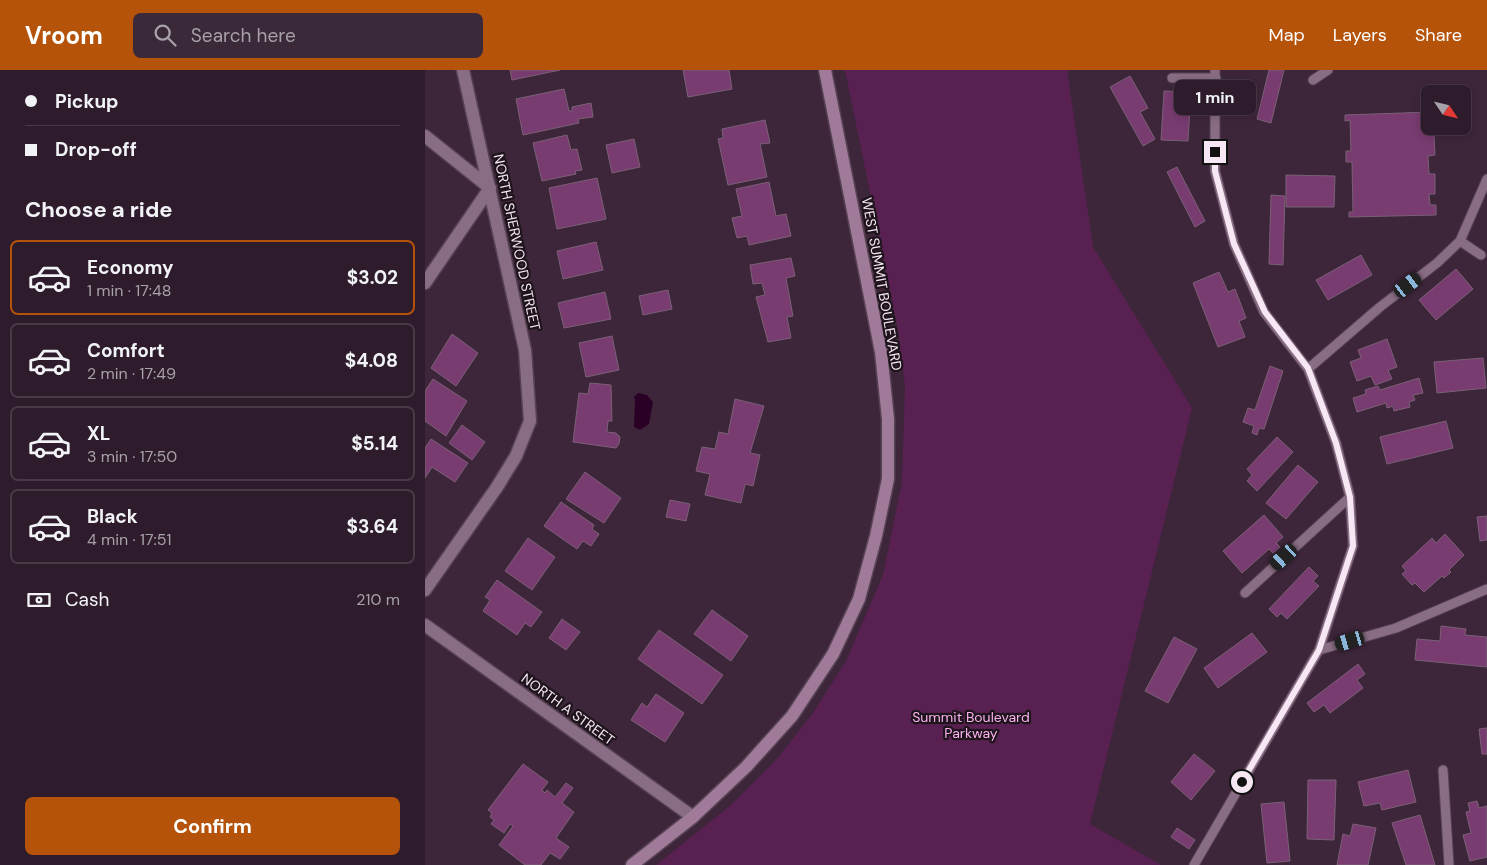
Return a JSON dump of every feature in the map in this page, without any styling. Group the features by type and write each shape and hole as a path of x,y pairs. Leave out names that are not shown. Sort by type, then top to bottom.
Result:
{"street":[{"name":"NORTH SHERWOOD STREET","path":"425,590 497,487 516,456 530,421 525,350 463,70"},
{"name":"WEST SUMMIT BOULEVARD","path":"633,865 693,817 746,767 792,716 833,654 859,599 876,536 888,479 888,419 881,352 825,70"},
{"path":"425,136 490,188 425,283"},
{"name":"NORTH A STREET","path":"425,625 693,817"}],"lane":[{"path":"1313,80 1329,70"},
{"path":"1172,78 1216,74 1215,171 1234,244 1265,312 1308,368 1336,443 1350,497 1353,546 1319,650 1194,865"},
{"path":"1308,368 1380,307 1437,263 1460,241 1487,179"},
{"path":"1460,241 1481,255"},
{"path":"1245,593 1350,497"},
{"path":"1319,650 1396,628 1487,589"},
{"path":"1443,770 1449,865"}],"green space":[{"name":"Summit Boulevard Parkway","path":"845,70 1067,70 1093,247 1192,408 1090,824 1161,865 656,865 731,805 776,760 813,713 846,661 883,575 902,482 905,386 898,330"}],"shaded area":[{"path":"638,393 647,395 653,402 649,424 640,430 634,427 634,397"}],"building":[{"path":"510,70 560,70 512,80"},
{"path":"683,70 729,70 732,89 688,97"},
{"path":"1269,70 1284,70 1271,123 1257,119"},
{"path":"1130,76 1148,108 1140,112 1155,139 1143,146 1110,87"},
{"path":"564,89 569,111 572,111 572,107 591,103 593,117 578,119 579,123 523,135 516,99"},
{"path":"1164,91 1191,92 1188,141 1161,140"},
{"path":"1421,112 1421,135 1434,135 1435,155 1428,156 1429,174 1435,174 1435,194 1429,194 1430,205 1436,205 1436,215 1349,217 1349,212 1353,212 1352,162 1346,162 1346,151 1351,151 1350,120 1345,121 1345,115"},
{"path":"765,120 770,143 760,144 767,177 728,185 718,139 723,138 722,129"},
{"path":"567,135 571,150 577,149 582,170 575,171 576,174 542,181 533,143"},
{"path":"634,139 640,167 612,173 606,145"},
{"path":"1177,167 1205,221 1195,227 1167,172"},
{"path":"1286,175 1335,176 1334,207 1286,207"},
{"path":"597,178 606,219 557,229 549,188"},
{"path":"769,182 776,216 786,214 791,236 749,245 747,236 737,238 732,218 742,216 736,189"},
{"path":"1271,195 1285,196 1283,265 1269,264"},
{"path":"596,242 603,270 563,279 557,251"},
{"path":"1361,255 1372,275 1328,300 1316,280"},
{"path":"791,258 795,276 786,278 793,316 787,317 791,338 768,342 756,297 765,295 762,283 753,284 750,265"},
{"path":"1456,269 1473,289 1436,320 1419,300"},
{"path":"1219,272 1228,292 1235,289 1246,318 1239,321 1245,337 1218,347 1193,283"},
{"path":"668,290 672,309 643,315 639,296"},
{"path":"605,292 611,319 564,328 558,303"},
{"path":"452,334 478,353 456,386 431,368"},
{"path":"612,336 619,370 586,377 579,343"},
{"path":"1387,339 1397,367 1388,370 1392,379 1375,385 1371,376 1357,381 1350,362 1361,358 1358,350"},
{"path":"1483,358 1486,388 1437,393 1434,362"},
{"path":"1270,366 1283,371 1264,429 1259,428 1257,435 1252,433 1254,426 1243,422 1248,408 1255,410"},
{"path":"1419,378 1423,393 1413,395 1415,400 1409,402 1410,407 1394,411 1393,406 1387,408 1386,403 1357,412 1353,398 1366,394 1365,390 1378,386 1380,390"},
{"path":"433,379 467,401 446,436 425,421 425,391"},
{"path":"590,383 611,385 612,421 608,421 607,432 616,433 620,437 616,448 573,442 579,393 588,394"},
{"path":"735,399 764,406 750,453 760,455 753,486 745,484 741,503 705,495 710,474 696,471 702,447 715,449 719,432 728,434"},
{"path":"1446,421 1453,448 1387,464 1380,437"},
{"path":"462,425 485,442 472,460 449,443"},
{"path":"1277,437 1293,452 1257,491 1247,481 1252,475 1247,469"},
{"path":"431,439 468,463 455,482 432,467 425,478 425,448"},
{"path":"1298,465 1318,482 1286,519 1266,503"},
{"path":"585,472 621,498 604,523 566,499"},
{"path":"670,500 690,504 686,521 666,517"},
{"path":"561,502 594,525 592,529 599,534 591,546 583,541 577,549 544,526"},
{"path":"1264,515 1283,537 1276,543 1280,547 1273,553 1269,549 1242,573 1223,551"},
{"path":"1487,516 1487,540 1480,541 1477,517"},
{"path":"1445,534 1464,555 1449,570 1451,572 1444,578 1442,576 1424,592 1415,583 1412,585 1402,574 1406,571 1402,566 1432,538 1436,543"},
{"path":"528,538 555,557 532,590 505,571"},
{"path":"1309,567 1318,576 1313,581 1319,586 1287,619 1281,613 1277,617 1269,609"},
{"path":"497,580 542,612 531,627 525,623 517,635 483,611 490,600 485,597"},
{"path":"712,610 748,636 731,661 694,634"},
{"path":"562,619 580,632 566,650 549,638"},
{"path":"1441,626 1466,629 1465,635 1487,637 1487,667 1415,660 1417,639 1440,641"},
{"path":"659,630 723,675 702,704 638,659"},
{"path":"1252,633 1267,652 1218,688 1204,668"},
{"path":"1174,637 1197,649 1168,703 1145,691"},
{"path":"1358,664 1365,674 1357,680 1363,688 1330,713 1324,705 1314,712 1307,703"},
{"path":"656,694 684,713 665,742 631,720 642,703 647,707"},
{"path":"1487,728 1487,754 1482,754 1479,729"},
{"path":"1194,754 1215,771 1191,800 1171,782"},
{"path":"523,764 548,782 542,790 545,793 547,790 555,797 566,783 573,788 562,803 574,812 556,838 569,847 560,859 550,853 541,865 525,865 499,845 513,826 510,824 504,833 491,824 494,820 490,817 492,813 488,810"},
{"path":"1408,770 1416,802 1382,810 1380,803 1364,806 1358,782"},
{"path":"1308,780 1336,780 1334,840 1307,839"},
{"path":"1477,801 1479,808 1487,806 1487,857 1470,861 1463,835 1471,833 1466,812 1470,811 1468,803"},
{"path":"1284,802 1290,861 1267,863 1261,804"},
{"path":"1420,815 1435,865 1406,865 1392,823"},
{"path":"1353,824 1376,828 1368,865 1337,865 1343,834 1350,836"},
{"path":"1177,828 1195,840 1189,849 1171,837"}],"route":[{"path":"1215,152 1215,171 1234,244 1265,312 1308,368 1336,443 1350,497 1353,546 1319,650 1242,782"}]}
